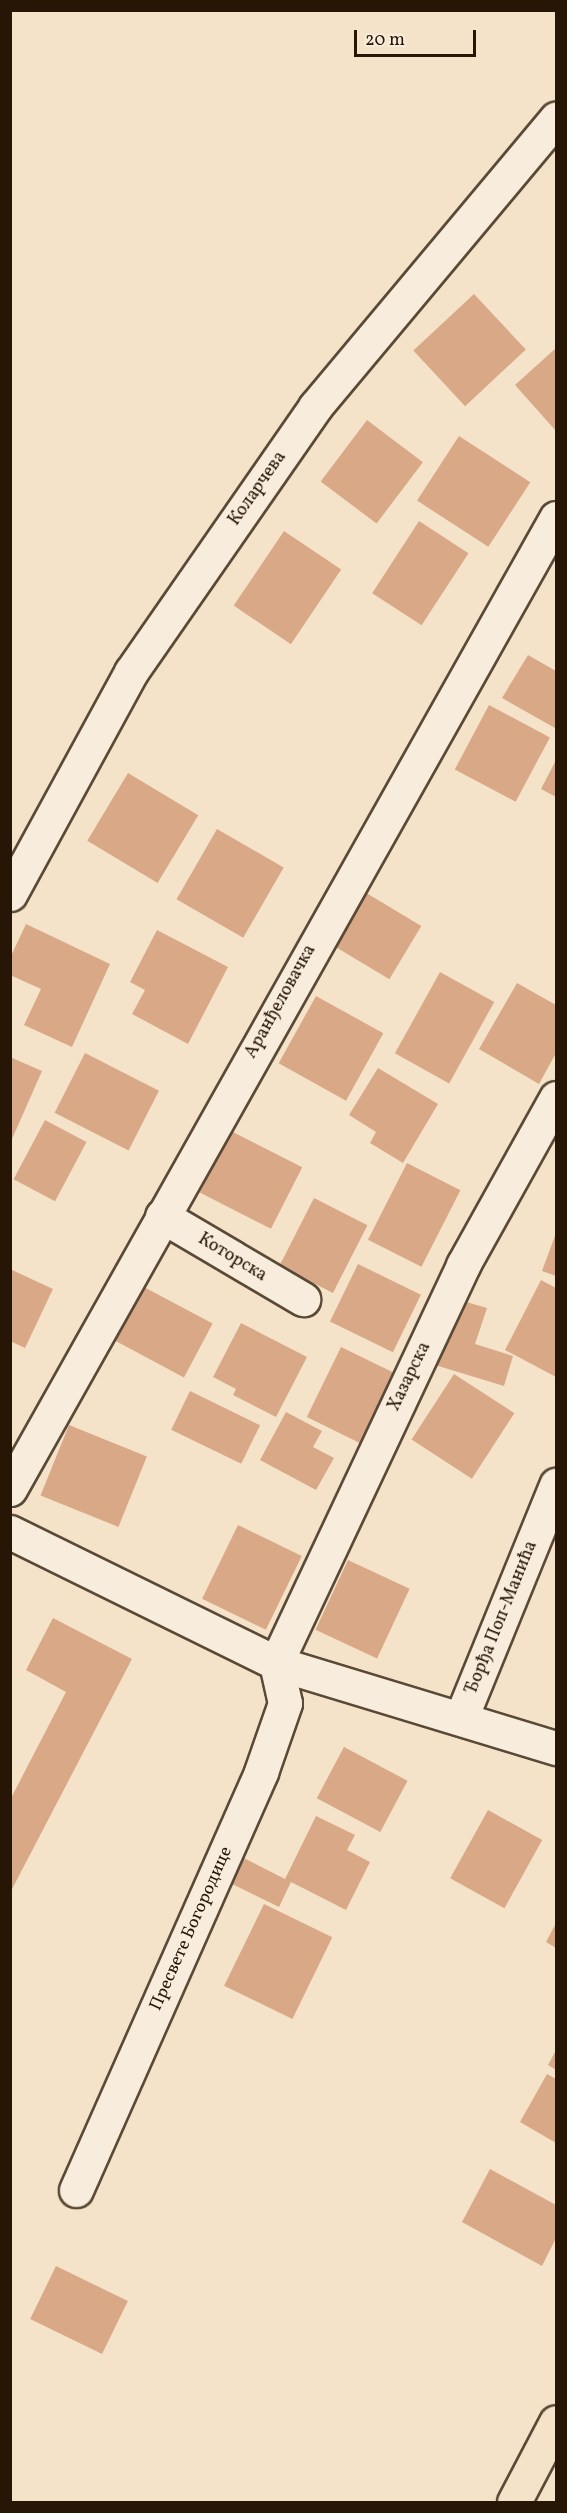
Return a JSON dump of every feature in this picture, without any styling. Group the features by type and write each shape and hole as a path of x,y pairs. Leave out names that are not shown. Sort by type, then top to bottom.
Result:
{"main road":[{"path":"514,2502 556,2422"}],"street":[{"name":"Коларчева","path":"10,894 131,672 315,407 556,119"},
{"name":"Аранђеловачка","path":"10,1489 556,518"},
{"name":"Хазарска","path":"276,1663 464,1265 556,1098"},
{"name":"Которска","path":"162,1216 303,1299"},
{"name":"Ђорђа Поп-Манића","path":"461,1718 556,1485"},
{"path":"10,1532 276,1663 556,1748"},
{"name":"Пресвете Богородице","path":"76,2190 261,1772 285,1703 276,1663"}],"building":[{"path":"474,294 526,350 465,406 413,351"},
{"path":"556,348 556,431 515,385"},
{"path":"367,420 423,462 377,524 321,481"},
{"path":"459,436 530,482 488,547 417,501"},
{"path":"419,521 468,553 422,625 372,593"},
{"path":"284,531 341,570 291,644 234,606"},
{"path":"528,655 556,671 555,728 502,698"},
{"path":"489,705 550,737 516,802 455,769"},
{"path":"556,760 556,797 541,789"},
{"path":"128,773 198,815 158,883 87,841"},
{"path":"217,829 284,868 243,938 176,899"},
{"path":"363,891 421,926 389,979 331,944"},
{"path":"26,924 110,964 72,1047 24,1025 41,989 10,975 10,958"},
{"path":"157,930 228,967 188,1044 132,1014 145,990 130,982"},
{"path":"440,972 494,1002 449,1083 395,1053"},
{"path":"517,983 556,1005 556,1053 539,1084 479,1049"},
{"path":"316,996 383,1033 346,1101 279,1063"},
{"path":"85,1053 159,1091 129,1150 55,1113"},
{"path":"10,1057 42,1071 12,1139 10,1138"},
{"path":"378,1068 438,1104 403,1163 370,1143 376,1132 349,1115"},
{"path":"45,1120 86,1142 55,1201 14,1179"},
{"path":"231,1131 302,1167 271,1229 200,1192"},
{"path":"407,1163 460,1190 421,1267 368,1240"},
{"path":"314,1198 367,1225 333,1293 279,1266"},
{"path":"556,1233 556,1276 542,1271"},
{"path":"358,1264 421,1295 393,1352 330,1322"},
{"path":"10,1269 53,1289 25,1348 10,1341"},
{"path":"541,1280 556,1288 556,1377 505,1350"},
{"path":"142,1286 213,1324 184,1377 113,1340"},
{"path":"456,1299 487,1308 475,1344 513,1356 504,1386 435,1365"},
{"path":"241,1323 307,1357 276,1417 233,1395 236,1389 213,1377"},
{"path":"341,1347 395,1373 361,1443 307,1417"},
{"path":"454,1374 514,1413 472,1479 412,1439"},
{"path":"190,1391 260,1425 241,1464 171,1430"},
{"path":"286,1412 322,1431 313,1447 334,1458 316,1490 260,1460"},
{"path":"69,1425 147,1456 118,1527 41,1495"},
{"path":"238,1525 302,1556 266,1630 202,1599"},
{"path":"348,1560 410,1589 377,1659 315,1630"},
{"path":"53,1618 132,1659 10,1893 10,1800 66,1692 26,1670"},
{"path":"344,1747 408,1781 380,1832 317,1798"},
{"path":"488,1810 542,1840 504,1908 450,1878"},
{"path":"316,1816 355,1835 347,1850 370,1862 346,1910 291,1882 279,1907 224,1880 236,1854 285,1879"},
{"path":"264,1904 332,1937 292,2019 224,1986"},
{"path":"556,1923 556,1948 546,1942"},
{"path":"556,2050 556,2070 548,2065"},
{"path":"547,2074 556,2079 556,2143 520,2122"},
{"path":"490,2169 556,2205 556,2238 542,2266 462,2222"},
{"path":"56,2266 128,2301 102,2354 30,2319"}]}
